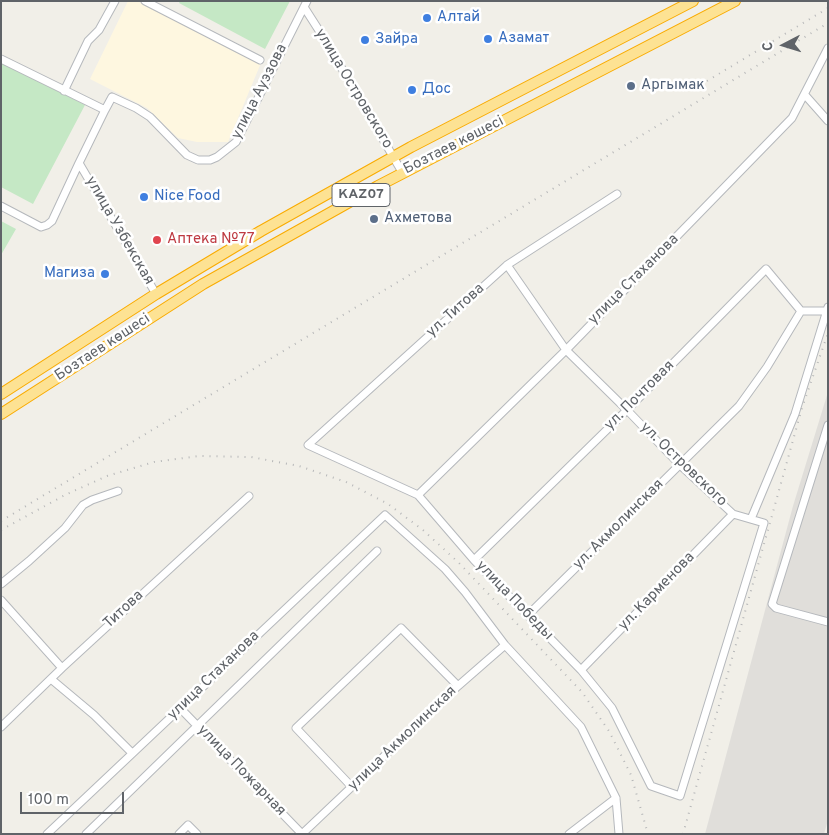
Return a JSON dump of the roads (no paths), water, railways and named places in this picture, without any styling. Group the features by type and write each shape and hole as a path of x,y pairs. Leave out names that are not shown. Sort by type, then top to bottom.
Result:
{"highway":[{"name":"Бозтаев көшесі","path":"1,394 156,294 261,230 394,157 692,1"},
{"name":"Бозтаев көшесі","path":"1,414 203,284 402,172 735,1"}],"street":[{"path":"64,90 88,41 99,30 114,1"},
{"path":"145,1 260,60"},
{"name":"улица Островского","path":"305,4 402,172"},
{"name":"улица Ауэзова","path":"105,110 112,98 136,108 150,117 187,155 198,160 210,160 217,157 236,142 305,4"},
{"name":"улица Стаханова","path":"418,495 566,350 792,118 828,48"},
{"path":"1,59 105,110"},
{"path":"805,94 828,121"},
{"name":"улица Узбекская","path":"105,110 80,163 156,294"},
{"path":"1,206 41,226 48,225 52,221 80,163"},
{"name":"ул. Титова","path":"308,446 506,266 617,194"},
{"name":"ул. Островского","path":"506,266 566,350 680,465 732,514 751,519"},
{"name":"ул. Почтовая","path":"474,560 627,410 766,269 801,311"},
{"path":"751,519 795,414 827,309 801,311"},
{"name":"ул. Акмолинская","path":"528,615 739,406 767,367 801,311"},
{"path":"828,425 772,604 776,608 828,622"},
{"name":"улица Победы","path":"308,446 418,495 474,560 581,670 612,708 651,786 680,796 764,523 751,519"},
{"path":"1,584 65,528 83,505 118,491"},
{"name":"Титова","path":"1,727 62,668 249,496"},
{"name":"ул. Карменова","path":"581,670 732,514"},
{"name":"улица Победы","path":"380,518 383,515 387,515 445,569 505,645 581,727 616,798 619,834"},
{"name":"улица Стаханова","path":"47,834 380,518"},
{"path":"86,834 377,551"},
{"path":"1,600 62,668"},
{"path":"352,787 296,728 401,628 458,686"},
{"name":"улица Акмолинская","path":"302,834 458,686 505,645"},
{"path":"51,679 94,715 132,754"},
{"name":"улица Пожарная","path":"180,708 302,834"},
{"path":"569,834 616,798"},
{"path":"179,834 188,825 197,834"}],"railway":[{"path":"707,81 828,8"},
{"path":"1,521 828,23"},
{"path":"683,834 802,408 828,333"},
{"path":"1,530 65,495 107,476 154,462 199,456 251,457 299,466 346,482 388,504 423,530 459,563 582,692 609,731 631,775 648,834"}],"place":[{"name":"Алтай","path":"427,18"},
{"name":"Азамат","path":"488,39"},
{"name":"Зайра","path":"365,40"},
{"name":"Аргымак","path":"631,86"},
{"name":"Дос","path":"412,90"},
{"name":"Nice Food","path":"144,197"},
{"name":"Ахметова","path":"374,219"},
{"name":"Аптека №77","path":"157,240"},
{"name":"Магиза","path":"105,274"}]}
